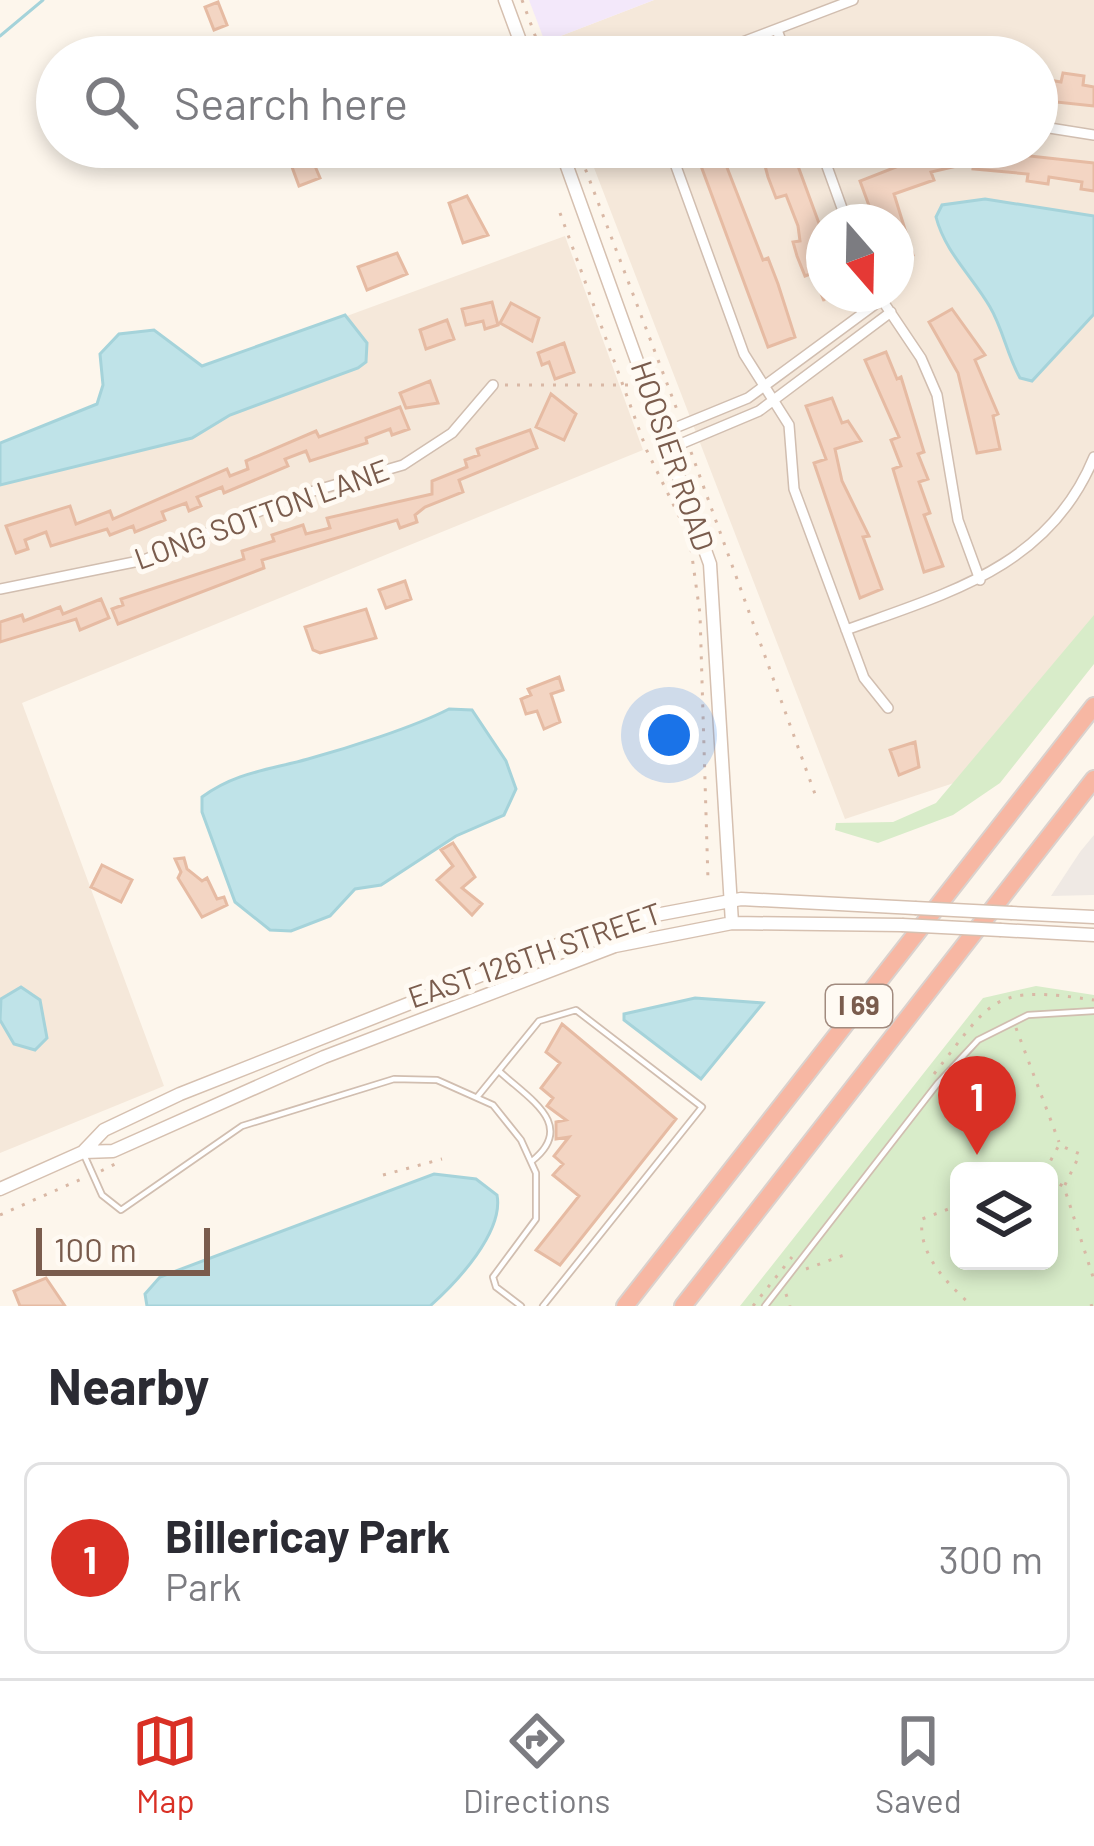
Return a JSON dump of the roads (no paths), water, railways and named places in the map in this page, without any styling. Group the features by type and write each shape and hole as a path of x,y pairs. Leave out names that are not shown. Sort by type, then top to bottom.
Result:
{"highway":[{"name":"I 69","path":"625,1306 1094,706"},
{"name":"I 69","path":"683,1306 1094,779"}],"main road":[{"path":"505,0 518,36"},
{"name":"HOOSIER ROAD","path":"568,168 700,526 713,587 732,923"},
{"name":"EAST 126TH STREET","path":"0,1189 82,1152 104,1130 316,1036 613,923 730,900 1094,917"},
{"name":"EAST 126TH STREET","path":"82,1152 113,1151 324,1057 615,946 732,923 902,925 1094,935"}],"street":[{"path":"761,36 853,0"},
{"path":"777,30 779,36"},
{"path":"1058,129 1094,135"},
{"path":"678,168 744,354 791,432 794,489 864,678 888,708"},
{"path":"828,168 841,204"},
{"path":"665,432 733,406 763,388 860,312"},
{"path":"670,448 750,416 891,313 921,358 937,394 958,520 980,580"},
{"name":"LONG SOTTON LANE","path":"0,589 144,560 293,497 403,465 452,433 494,385"},
{"path":"846,630 980,580 1011,563 1048,533 1076,496 1094,457"}],"lane":[{"path":"478,1096 539,1021 576,1010 702,1107 543,1306"},
{"path":"765,1306 938,1083 978,1040 1015,1019 1094,1011"},
{"path":"499,1071 542,1111 553,1134 550,1147 532,1162"},
{"path":"82,1152 110,1206 121,1210 223,1135 266,1117 394,1078 436,1080 478,1096 507,1119 532,1162 536,1219 493,1277 496,1287 520,1306"}],"water":[{"path":"985,199 1094,216 1094,314 1032,381 1020,378 994,315 952,253 936,217 942,205"},
{"path":"345,315 367,343 366,362 358,368 230,415 192,438 0,485 0,443 97,404 103,385 100,354 119,334 154,330 202,366"},
{"path":"449,709 472,710 506,761 516,789 504,815 456,836 381,885 355,889 330,916 291,931 270,930 235,902 202,812 202,797 240,777 361,743"},
{"path":"21,987 40,1000 47,1038 35,1050 14,1044 0,1020 1,999"},
{"path":"695,998 763,1003 701,1079 624,1020 624,1014"},
{"path":"434,1174 476,1179 497,1195 497,1209 476,1255 430,1306 147,1306 145,1294 160,1277"}],"waterway":[{"path":"0,36 43,0"}],"place":[{"name":"Billericay Park","path":"977,1155"}]}
